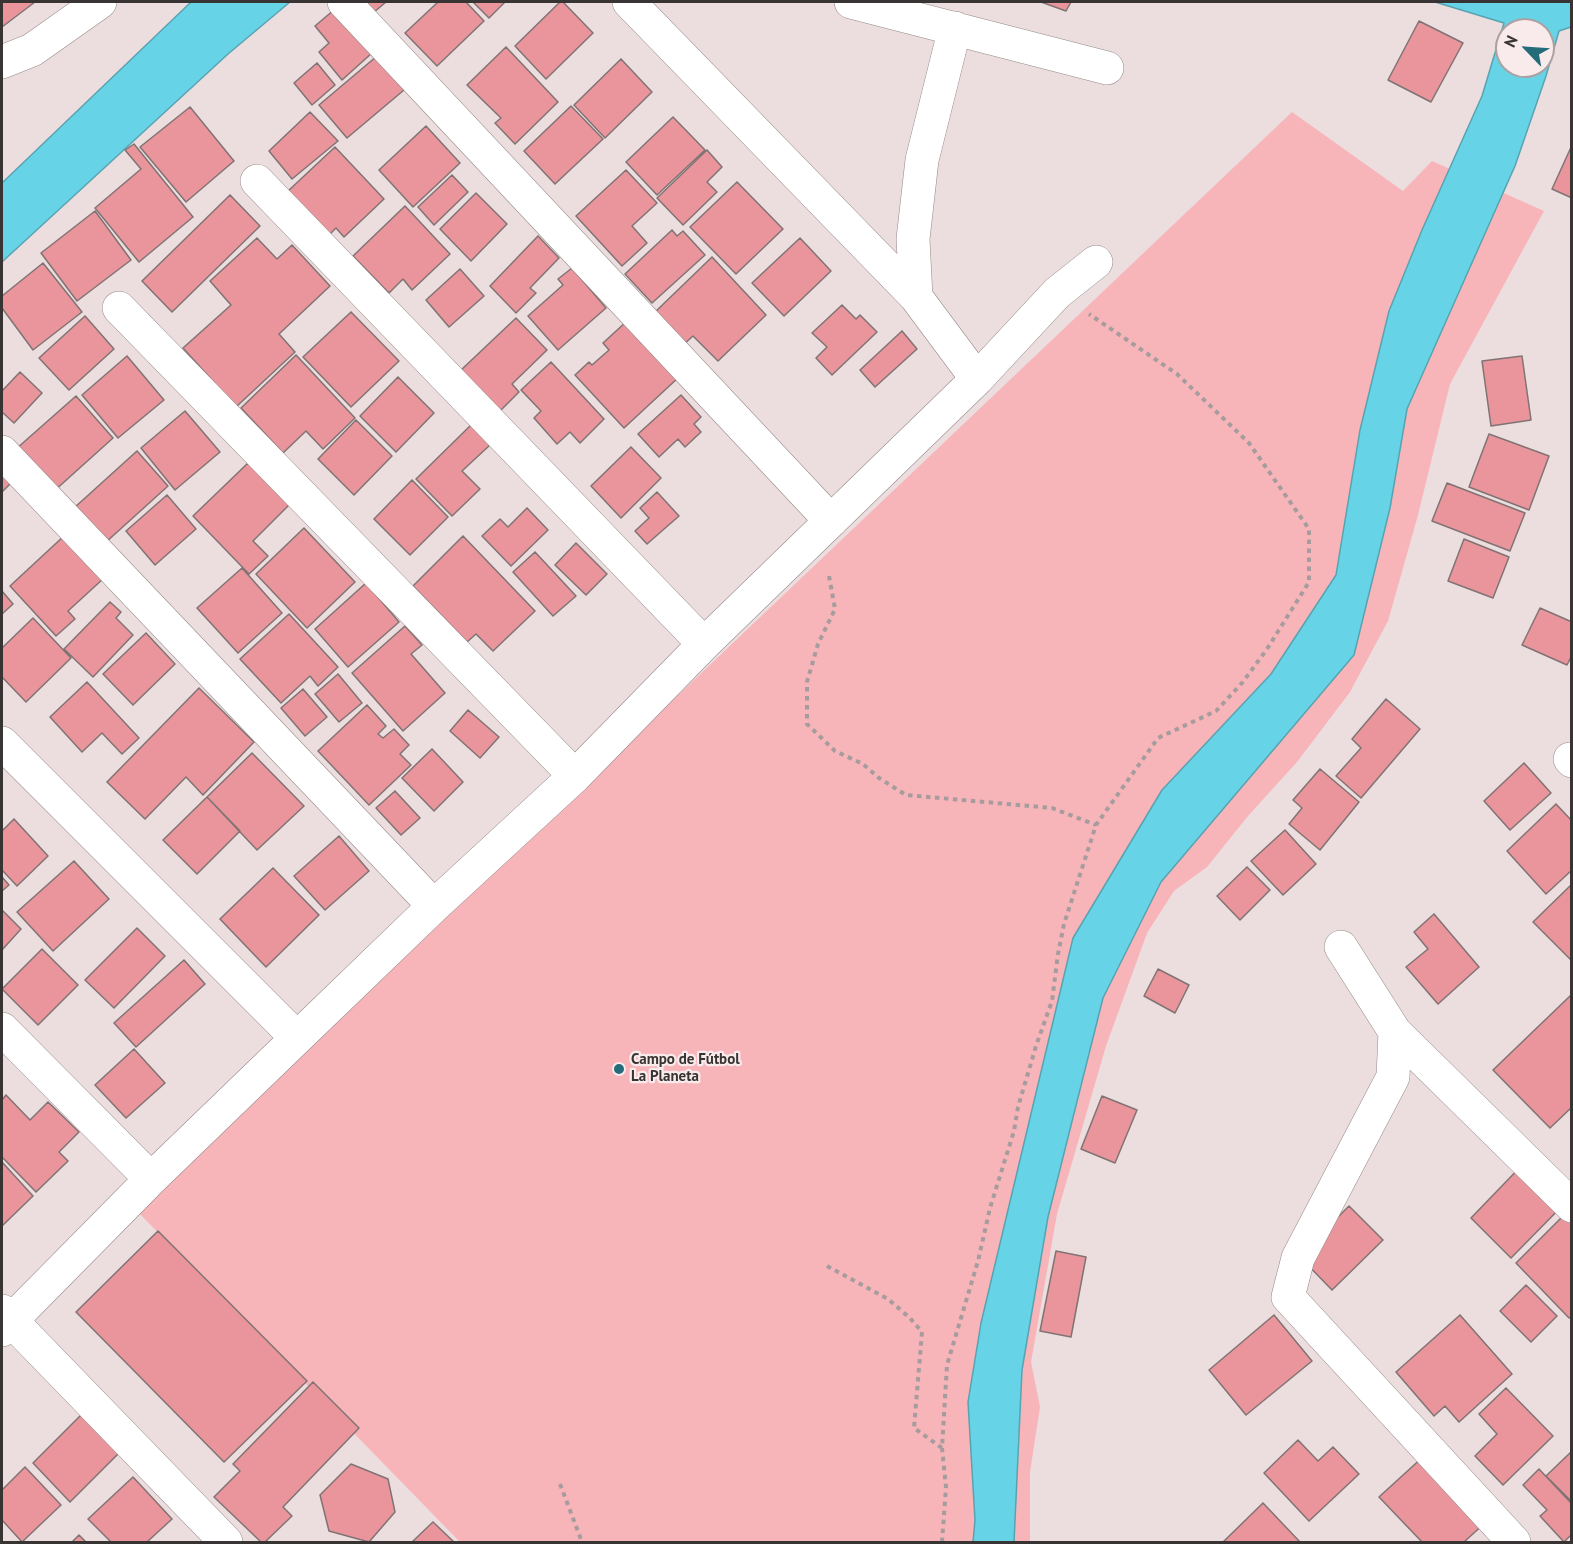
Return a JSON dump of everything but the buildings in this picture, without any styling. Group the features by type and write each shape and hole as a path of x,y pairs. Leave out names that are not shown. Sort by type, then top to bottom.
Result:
{"street":[{"path":"2,62 32,50 100,2"},
{"path":"344,2 831,521"},
{"path":"629,2 916,297 977,380"},
{"path":"851,2 1107,68"},
{"path":"916,297 914,239 922,160 955,28"},
{"path":"257,181 704,644"},
{"path":"226,1542 5,1321 434,906 575,776 704,644 977,380 1057,293 1096,262"},
{"path":"119,308 575,776"},
{"path":"2,452 434,906"},
{"path":"2,743 297,1038"},
{"path":"1341,947 1395,1032 1572,1206"},
{"path":"2,1029 151,1179"},
{"path":"1395,1032 1393,1077 1298,1258 1288,1297 1514,1542"}],"path":[{"path":"942,1542 946,1487 942,1448 947,1365 978,1261 990,1208 1014,1131 1018,1107 1052,1001 1064,924 1096,825 1158,738 1216,711 1242,682 1267,649 1309,582 1309,529 1249,443 1177,374 1057,293"},
{"path":"829,573 835,609 818,644 807,682 807,724 835,752 863,764 879,778 906,795 1052,808 1096,825"},
{"path":"828,1266 888,1299 922,1332 914,1428 942,1448"},
{"path":"560,1484 582,1542"}],"shaded area":[{"path":"1292,112 1403,191 1432,161 1544,211 1450,384 1418,515 1388,621 1350,692 1297,762 1248,816 1207,867 1174,891 1147,933 1106,1046 1057,1214 1031,1362 1040,1407 1030,1472 1030,1542 460,1542 136,1210"}],"water":[{"path":"191,2 290,2 228,54 2,262 2,183"},
{"path":"1435,2 1571,2 1571,27 1559,31 1555,45 1555,18 1495,18 1495,20"},
{"path":"1495,53 1495,78 1545,78 1515,166 1407,409 1390,508 1354,655 1161,882 1103,998 1048,1217 1022,1370 1014,1542 973,1542 975,1520 968,1402 981,1323 1073,938 1162,790 1271,674 1336,575 1360,430 1389,311 1422,230 1482,96"}],"place":[{"name":"Campo de Fútbol La Planeta","path":"619,1069"}]}
